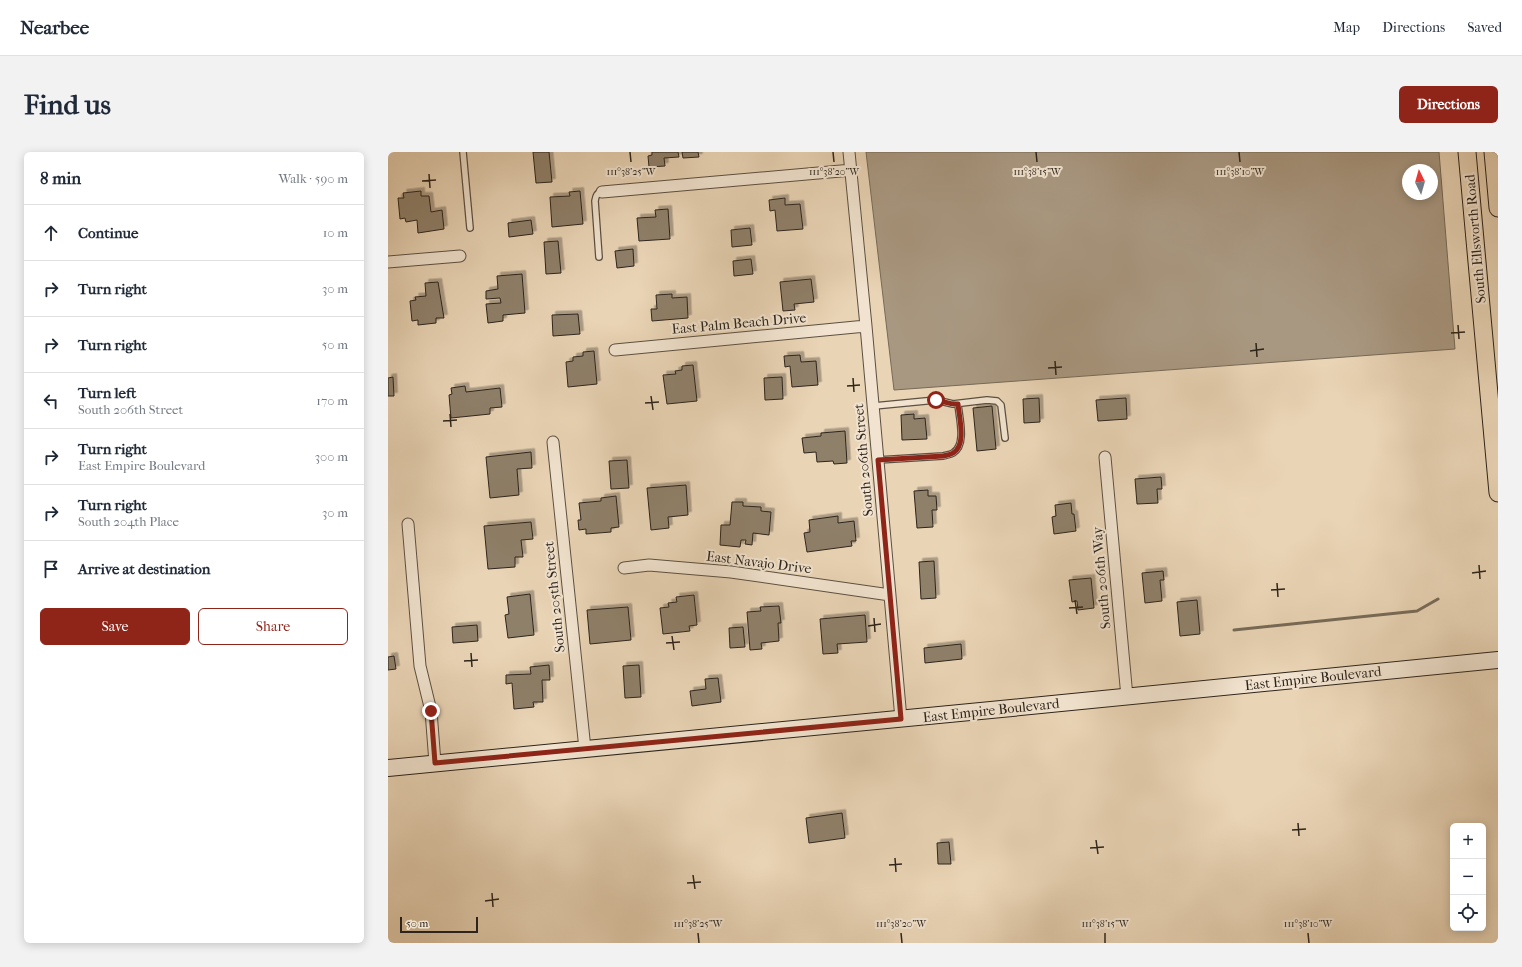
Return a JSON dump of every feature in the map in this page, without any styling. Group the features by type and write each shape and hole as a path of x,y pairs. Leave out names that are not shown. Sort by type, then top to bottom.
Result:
{"main road":[{"name":"South Ellsworth Road","path":"1467,152 1498,493"},
{"name":"South Ellsworth Road","path":"1493,152 1498,208"},
{"name":"East Empire Boulevard","path":"388,768 1498,660"}],"street":[{"name":"South 206th Street","path":"850,152 901,719"},
{"path":"602,192 852,170"},
{"path":"388,262 460,256"},
{"name":"East Palm Beach Drive","path":"615,350 866,326"},
{"name":"South 205th Street","path":"553,442 585,749"},
{"name":"South 206th Way","path":"1105,457 1127,697"},
{"path":"408,524 420,666 431,711 435,763"},
{"name":"East Navajo Drive","path":"624,568 649,565 731,572 890,595"}],"lane":[{"path":"463,152 470,228"},
{"path":"599,257 595,201 598,193 602,192"},
{"path":"874,406 936,400 944,401 948,404 987,400 997,401 1002,405 1005,438"},
{"path":"878,460 943,456 953,453 958,448 962,440 958,404"}],"shaded area":[{"path":"866,152 1439,152 1455,349 894,390"}],"building":[{"path":"533,152 549,152 552,182 536,183"},
{"path":"652,152 678,152 679,157 664,158 665,166 649,167 648,156 652,155"},
{"path":"682,152 698,152 699,157 683,158"},
{"path":"421,191 421,196 429,196 431,212 442,210 444,229 418,233 417,220 406,222 405,218 400,219 398,198 404,198 403,193"},
{"path":"580,191 583,224 552,227 550,197 570,196 569,192"},
{"path":"785,198 785,205 800,204 803,229 777,231 775,210 770,211 769,200"},
{"path":"668,209 670,239 639,241 637,218 656,217 655,210"},
{"path":"531,220 533,234 509,237 508,223"},
{"path":"750,228 752,245 732,247 731,230"},
{"path":"558,241 561,273 546,274 544,242"},
{"path":"633,249 634,266 617,268 615,251"},
{"path":"751,259 753,274 734,276 733,261"},
{"path":"522,274 525,313 503,315 503,321 488,323 486,304 501,303 500,298 486,299 486,291 498,289 497,276"},
{"path":"811,279 814,302 794,304 795,310 783,311 780,282"},
{"path":"438,282 444,318 436,318 436,323 418,325 418,320 412,321 410,301 416,300 415,297 426,296 425,283"},
{"path":"672,294 672,298 687,297 688,318 652,321 651,309 657,309 656,295"},
{"path":"578,314 580,334 553,336 552,315"},
{"path":"594,351 597,384 568,387 566,362 573,361 573,357 583,356 583,352"},
{"path":"800,355 801,362 816,361 818,385 792,387 790,366 785,367 784,356"},
{"path":"693,365 697,401 667,404 663,375 676,374 675,371 682,370 682,366"},
{"path":"393,377 394,396 388,396 388,378"},
{"path":"782,377 783,399 765,400 764,378"},
{"path":"465,386 466,392 500,388 502,407 490,408 490,414 451,418 449,395 452,394 451,388"},
{"path":"1039,398 1040,422 1024,423 1023,399"},
{"path":"1126,398 1127,419 1098,421 1096,400"},
{"path":"992,406 996,449 977,451 973,408"},
{"path":"914,414 914,419 925,418 927,439 902,440 901,415"},
{"path":"845,431 847,463 834,464 833,461 817,462 816,452 804,453 802,438 821,436 821,433"},
{"path":"531,452 532,468 517,469 519,495 490,498 486,457"},
{"path":"627,460 629,488 611,489 609,461"},
{"path":"1161,477 1162,489 1157,489 1158,503 1137,504 1135,479"},
{"path":"686,485 688,515 668,517 669,528 651,530 647,488"},
{"path":"928,490 928,496 936,496 937,510 932,510 933,527 917,528 914,491"},
{"path":"616,496 619,527 611,528 611,532 586,534 586,529 579,530 578,520 581,520 579,503 601,501 601,498"},
{"path":"732,502 743,502 743,506 761,507 761,511 771,512 769,535 753,533 752,545 745,544 746,540 741,540 740,547 720,545 721,525 730,525"},
{"path":"1071,503 1076,531 1054,534 1052,517 1056,516 1055,505"},
{"path":"838,516 838,523 854,521 856,541 851,541 852,546 807,552 804,533 810,532 809,520"},
{"path":"531,522 533,539 521,540 523,557 515,557 515,567 488,569 484,526"},
{"path":"934,561 936,598 921,599 919,562"},
{"path":"1163,571 1164,580 1160,580 1162,601 1145,603 1142,573"},
{"path":"1091,578 1094,608 1078,610 1077,601 1072,602 1069,580"},
{"path":"530,594 534,635 508,638 505,615 509,614 507,597"},
{"path":"694,595 697,625 689,626 690,631 663,634 660,608 669,607 668,603 677,602 676,597"},
{"path":"1197,600 1200,634 1180,636 1177,602"},
{"path":"779,606 781,623 778,623 779,641 761,643 762,649 750,650 747,612 761,611 760,607"},
{"path":"628,607 631,640 590,644 587,610"},
{"path":"865,615 867,642 837,644 838,653 823,654 820,619"},
{"path":"477,625 478,641 453,643 452,627"},
{"path":"743,627 745,647 730,648 729,628"},
{"path":"961,644 962,659 925,663 924,648"},
{"path":"394,656 396,669 388,670 388,657"},
{"path":"549,665 550,680 542,680 543,702 533,702 534,707 514,709 512,683 506,684 506,675 531,674 530,667"},
{"path":"639,665 641,697 625,698 623,666"},
{"path":"718,678 721,702 692,706 690,691 706,689 705,679"},
{"path":"842,813 845,838 809,843 806,818"},
{"path":"949,842 951,864 938,864 937,843"}],"waterway":[{"path":"1234,630 1417,611 1438,599"}],"route":[{"path":"431,711 435,763 901,719 878,460 943,456 953,453 958,448 962,440 958,404 948,404 944,401 936,400"}]}
